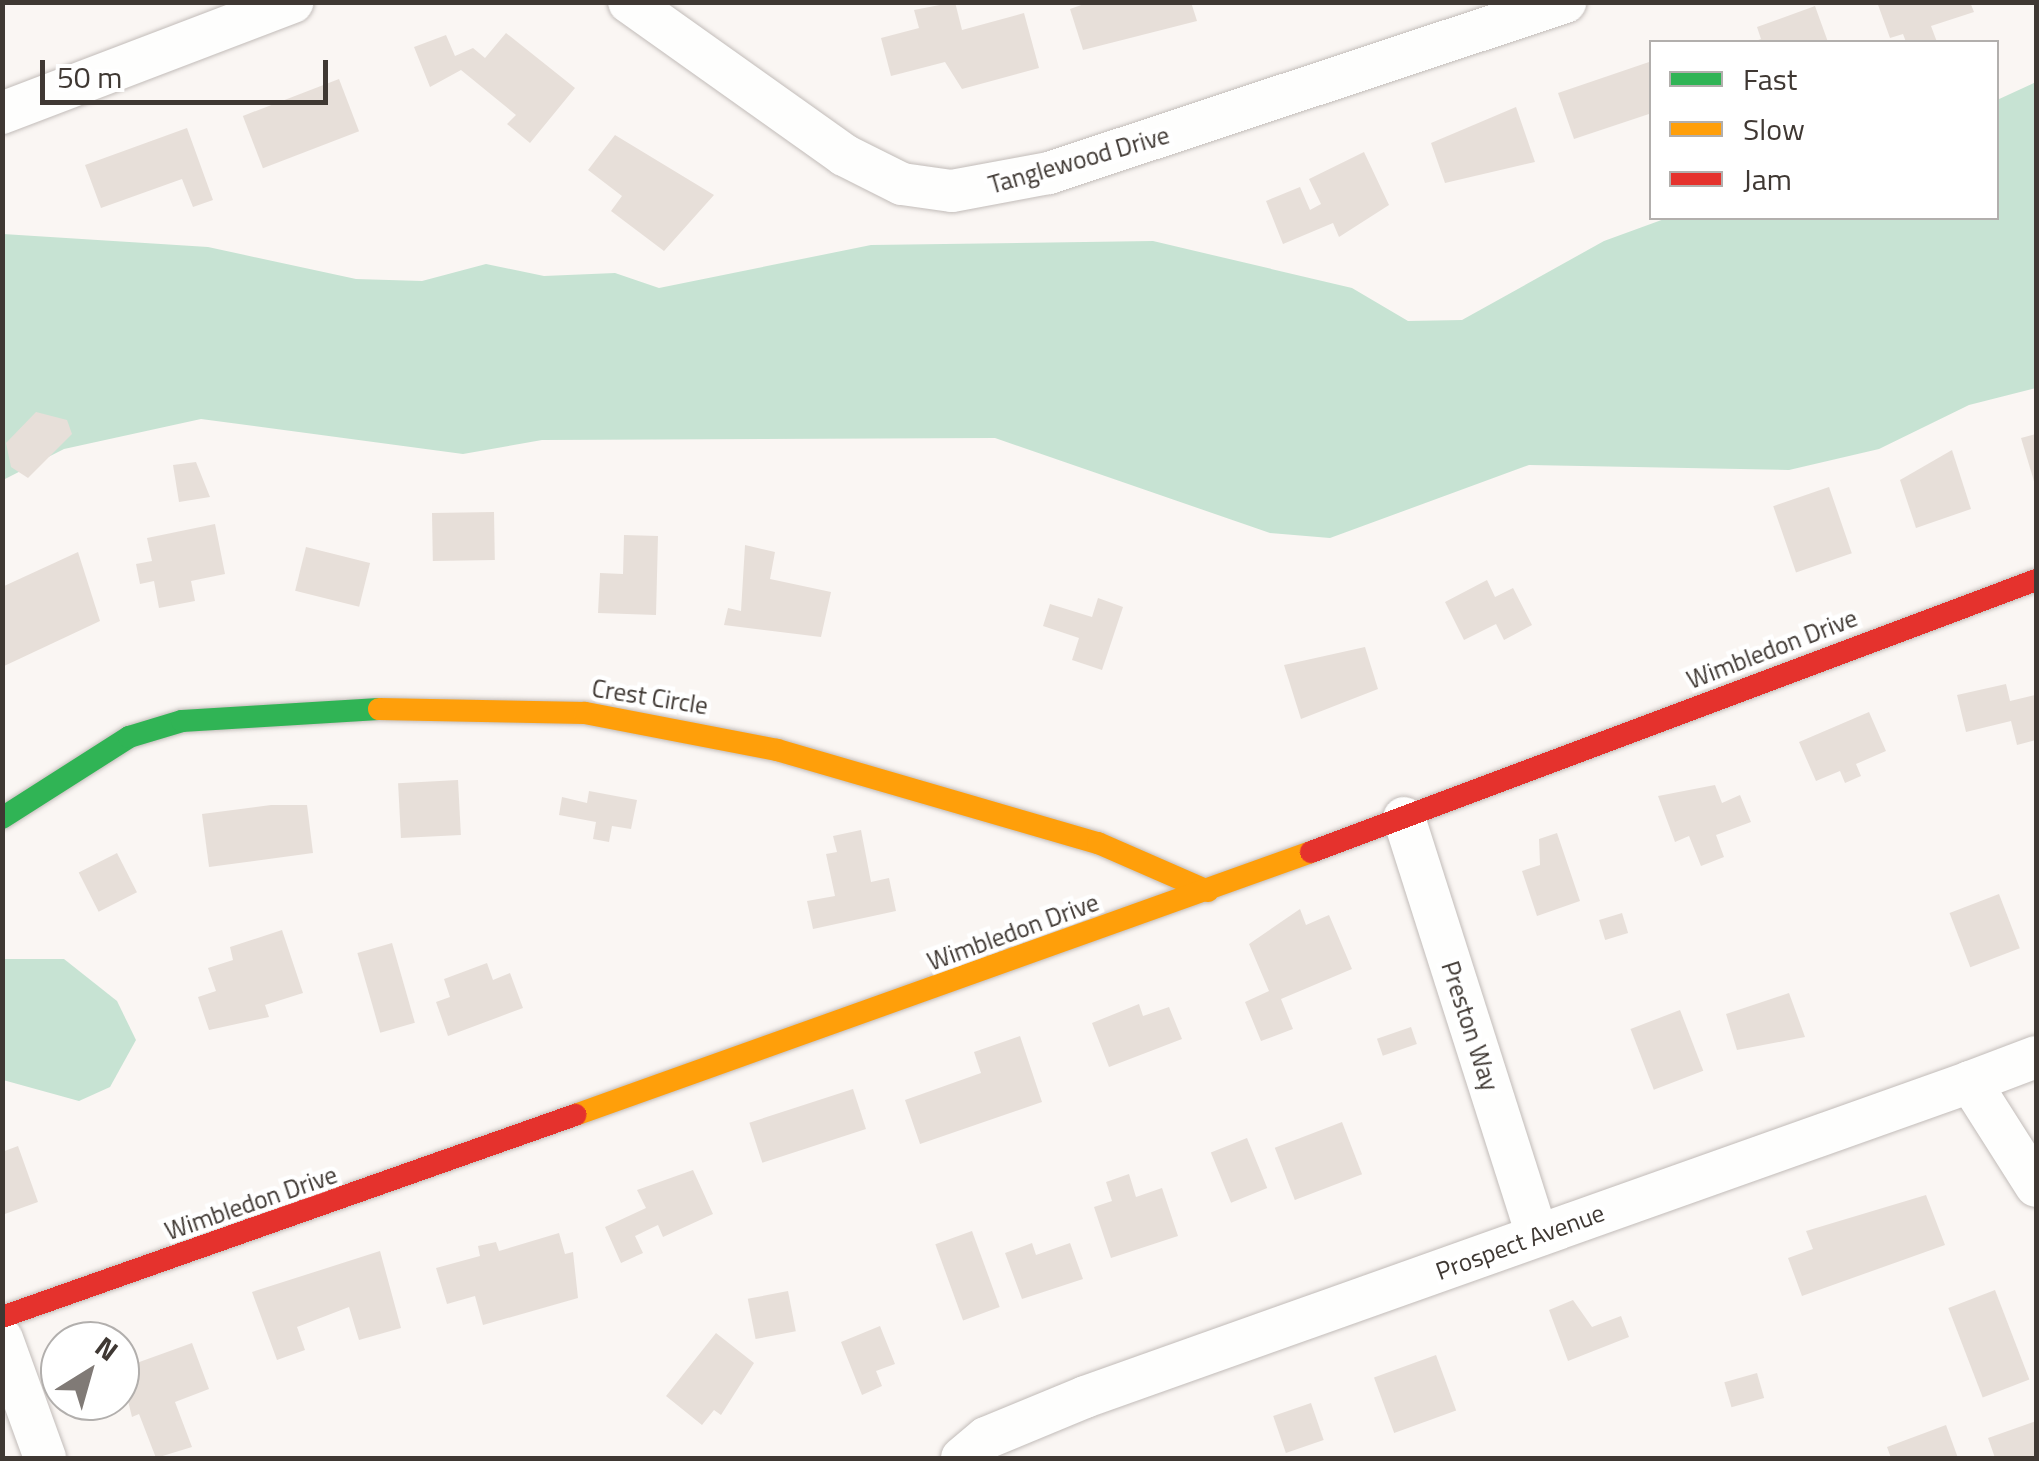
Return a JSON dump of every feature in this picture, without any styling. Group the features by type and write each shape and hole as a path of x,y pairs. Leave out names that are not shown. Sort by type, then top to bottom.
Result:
{"street":[{"path":"2,113 292,2"},
{"name":"Tanglewood Drive","path":"629,2 844,154 902,184 952,192 1050,173 1566,2"},
{"name":"Wimbledon Drive","path":"2,1317 1208,890 2036,580"},
{"name":"Crest Circle","path":"2,818 71,770 129,737 182,722 352,708 585,713 777,750 1098,843 1208,890"},
{"name":"Preston Way","path":"1404,818 1537,1235"},
{"name":"Prospect Avenue","path":"962,1458 986,1438 1085,1397 2036,1057"},
{"path":"1970,1082 2036,1186"},
{"path":"2,1339 46,1458"}],"green space":[{"path":"2036,82 2036,388 1969,405 1879,449 1789,470 1529,465 1330,538 1270,533 995,438 542,440 463,454 201,419 64,449 3,480 3,234 208,247 356,279 422,281 486,264 544,276 615,273 659,288 871,245 1153,241 1352,288 1408,321 1462,320 1604,241 1662,220 1999,220 1999,99"},
{"path":"3,959 64,959 117,1001 136,1040 110,1087 79,1101 3,1080"}],"building":[{"path":"955,2 962,30 1024,13 1039,68 962,89 945,62 891,76 881,38 919,28 914,10"},
{"path":"1090,2 1191,2 1197,21 1083,50 1070,9"},
{"path":"1877,2 1970,2 1974,12 1931,26 1936,40 1905,40 1903,34 1890,38"},
{"path":"1815,6 1827,40 1758,40 1757,27"},
{"path":"506,33 575,88 530,143 507,124 516,115 461,70 430,87 414,47 446,35 455,56 473,48 485,58"},
{"path":"1649,62 1649,114 1574,139 1558,93"},
{"path":"339,79 359,131 263,168 243,116"},
{"path":"1516,107 1535,162 1445,183 1431,143"},
{"path":"187,128 213,200 193,207 182,179 101,208 85,165"},
{"path":"615,135 714,195 664,251 611,211 622,196 588,170"},
{"path":"1364,152 1389,205 1339,237 1333,223 1283,244 1266,201 1300,187 1310,210 1321,204 1309,179"},
{"path":"36,412 67,420 72,434 28,478 11,467 6,443"},
{"path":"2036,434 2036,488 2021,438"},
{"path":"1952,450 1971,509 1916,528 1900,480"},
{"path":"196,462 210,497 179,502 173,465"},
{"path":"1829,487 1852,553 1796,572 1773,506"},
{"path":"494,512 495,560 433,561 432,513"},
{"path":"215,524 225,574 191,581 195,601 159,608 154,581 140,584 136,564 152,561 147,538"},
{"path":"624,535 658,536 656,615 598,613 600,573 623,574"},
{"path":"745,545 775,552 770,579 831,592 821,637 724,625 728,608 741,611"},
{"path":"306,547 370,563 359,607 295,591"},
{"path":"78,552 100,621 2,667 2,587"},
{"path":"1487,580 1495,597 1513,588 1532,625 1504,640 1496,624 1464,640 1445,602"},
{"path":"1098,598 1123,607 1102,670 1072,660 1079,638 1043,626 1050,604 1092,617"},
{"path":"1365,647 1378,689 1301,719 1284,665"},
{"path":"2006,684 2010,701 2035,695 2036,740 2017,745 2011,721 1966,732 1957,695"},
{"path":"1869,712 1886,751 1856,764 1861,776 1845,783 1840,771 1816,781 1799,742"},
{"path":"458,780 461,835 401,838 398,783"},
{"path":"1715,785 1722,803 1740,795 1751,822 1716,835 1724,857 1701,866 1689,836 1675,842 1658,796"},
{"path":"589,791 637,800 631,829 612,826 609,842 593,839 596,822 559,815 562,797 587,803"},
{"path":"271,805 307,805 313,853 209,867 202,814"},
{"path":"861,830 871,882 889,878 896,911 813,929 807,901 835,896 826,854 837,852 833,836"},
{"path":"1557,833 1580,901 1537,916 1522,871 1540,865 1539,839"},
{"path":"117,853 137,892 99,912 79,873"},
{"path":"1999,894 2020,948 1970,967 1950,913"},
{"path":"1300,909 1306,925 1329,915 1352,969 1281,999 1293,1029 1261,1041 1245,1002 1269,991 1249,944"},
{"path":"1622,913 1628,933 1605,940 1599,920"},
{"path":"282,930 303,993 265,1005 269,1017 209,1030 198,997 216,991 208,968 233,960 230,947"},
{"path":"392,943 415,1023 380,1033 357,953"},
{"path":"487,963 493,980 510,973 523,1008 448,1036 436,1002 450,997 444,979"},
{"path":"1789,993 1805,1037 1737,1050 1726,1014"},
{"path":"1139,1004 1143,1016 1169,1007 1182,1039 1109,1067 1092,1023"},
{"path":"1680,1010 1703,1071 1654,1090 1631,1029"},
{"path":"1411,1027 1417,1044 1383,1056 1377,1039"},
{"path":"1020,1036 1042,1102 920,1144 905,1100 981,1073 974,1052"},
{"path":"853,1089 866,1129 762,1163 749,1123"},
{"path":"1342,1122 1362,1174 1295,1200 1275,1148"},
{"path":"1247,1138 1267,1188 1231,1203 1211,1153"},
{"path":"18,1146 38,1202 2,1215 2,1152"},
{"path":"693,1170 713,1214 663,1237 658,1225 635,1236 643,1253 621,1263 605,1227 646,1208 637,1190"},
{"path":"1129,1174 1136,1197 1162,1188 1178,1236 1111,1258 1094,1207 1112,1201 1106,1182"},
{"path":"1926,1195 1945,1245 1802,1296 1788,1258 1813,1249 1806,1231"},
{"path":"972,1231 1000,1307 963,1320 935,1244"},
{"path":"559,1233 565,1254 573,1252 578,1298 483,1325 475,1296 447,1304 436,1268 480,1256 478,1246 496,1242 499,1251"},
{"path":"1032,1243 1036,1255 1070,1243 1083,1279 1022,1299 1005,1253"},
{"path":"380,1251 401,1328 359,1340 349,1307 297,1327 305,1350 277,1360 252,1292"},
{"path":"1995,1290 2029,1380 1983,1398 1948,1308"},
{"path":"788,1291 796,1331 756,1339 748,1299"},
{"path":"1573,1300 1592,1327 1621,1316 1629,1337 1568,1361 1549,1310"},
{"path":"880,1326 895,1364 876,1371 882,1386 862,1395 841,1342"},
{"path":"716,1333 754,1363 721,1415 714,1410 702,1425 666,1396"},
{"path":"192,1343 209,1389 175,1402 192,1447 156,1458 140,1417 140,1362"},
{"path":"1436,1355 1456,1410 1394,1433 1374,1378"},
{"path":"1757,1373 1764,1398 1731,1407 1724,1382"},
{"path":"1311,1403 1324,1440 1286,1453 1273,1416"},
{"path":"2036,1421 2036,1458 1995,1458 1988,1438"},
{"path":"1946,1425 1958,1458 1891,1458 1887,1447"}],"traffic: fast":[{"path":"2,818 129,737 182,721 379,709"}],"traffic: slow":[{"path":"379,709 585,713 777,750 1098,843 1208,891"},
{"path":"575,1115 1311,852"}],"traffic: jam":[{"path":"1311,852 2036,580"},
{"path":"2,1317 575,1115"}]}
